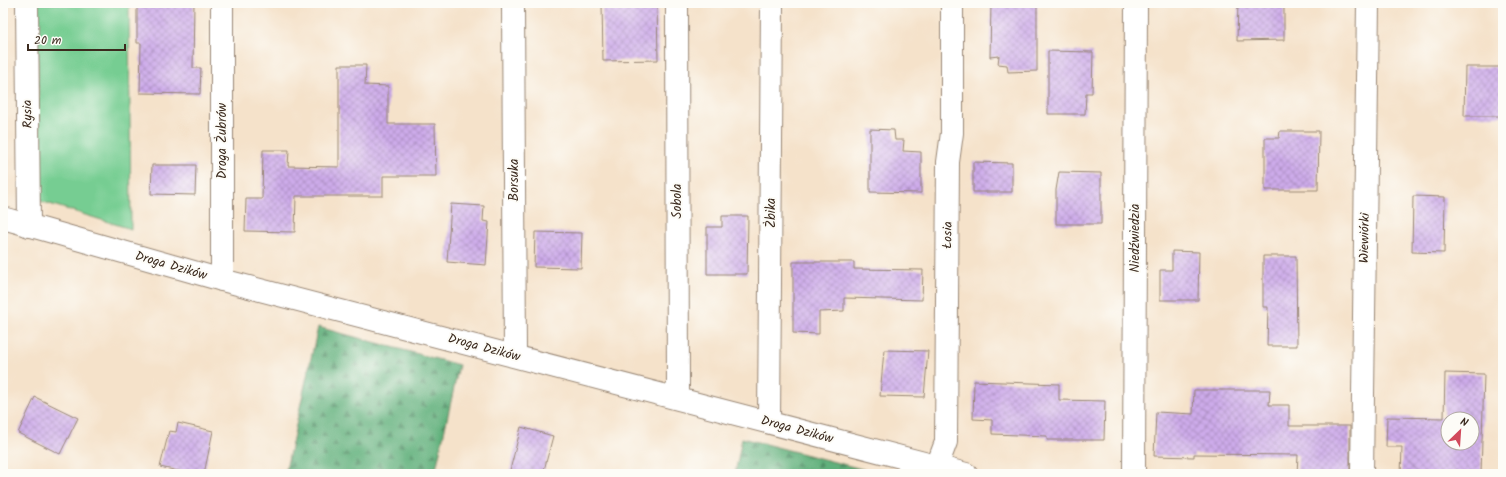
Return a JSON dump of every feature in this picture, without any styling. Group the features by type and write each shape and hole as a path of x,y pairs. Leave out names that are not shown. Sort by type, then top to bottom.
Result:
{"street":[{"name":"Rysia","path":"27,3 30,226"},
{"name":"Droga Żubrów","path":"222,3 222,280"},
{"name":"Borsuka","path":"513,3 515,356"},
{"name":"Sobola","path":"677,3 678,398"},
{"name":"Żbika","path":"769,422 772,3"},
{"name":"Łosia","path":"937,466 946,442 948,162 952,133 952,3"},
{"name":"Niedźwiedzia","path":"1134,474 1136,3"},
{"name":"Wiewiórki","path":"1362,474 1368,3"},
{"name":"Droga Dzików","path":"3,218 222,280 966,474"}],"green space":[{"path":"37,3 129,3 131,229 40,201"},
{"path":"318,327 459,365 435,474 285,474"},
{"path":"742,438 881,474 735,474"}],"building":[{"path":"137,3 194,3 193,68 201,68 200,94 140,93 141,43 137,43"},
{"path":"602,3 657,3 658,60 603,61"},
{"path":"991,3 1037,3 1037,71 1008,72 1007,65 998,64 999,56 990,57"},
{"path":"1238,3 1284,3 1284,40 1237,41"},
{"path":"1048,51 1093,52 1092,93 1086,93 1085,114 1048,114"},
{"path":"339,65 366,65 365,85 388,86 388,124 435,124 436,176 383,176 383,196 296,196 295,232 245,231 246,199 262,199 263,150 289,150 288,166 339,167"},
{"path":"1465,67 1503,67 1503,116 1464,116"},
{"path":"870,129 894,130 895,140 904,140 903,151 921,152 921,193 870,192"},
{"path":"1280,131 1319,131 1318,190 1265,190 1265,138 1279,138"},
{"path":"973,162 1012,163 1012,192 973,192"},
{"path":"152,165 196,165 195,195 151,194"},
{"path":"1059,172 1101,173 1101,224 1056,224 1056,190"},
{"path":"1413,196 1445,197 1444,253 1412,252"},
{"path":"451,204 484,206 483,221 489,222 486,265 447,262"},
{"path":"722,216 748,216 747,274 707,274 707,227 722,227"},
{"path":"535,232 582,233 581,268 534,267"},
{"path":"1172,251 1199,252 1198,300 1160,300 1160,270 1172,270"},
{"path":"1263,256 1296,256 1297,346 1267,346 1268,307 1263,307"},
{"path":"793,262 854,262 854,269 923,270 922,300 844,298 844,311 819,312 819,334 793,333"},
{"path":"884,350 928,351 924,397 880,396"},
{"path":"1445,373 1484,374 1481,474 1401,474 1402,447 1386,447 1387,417 1440,418 1440,451 1480,451 1480,411 1444,411"},
{"path":"974,381 1059,384 1059,400 1105,401 1104,440 1047,440 1047,436 992,434 992,420 973,419"},
{"path":"1194,390 1270,390 1269,405 1289,405 1289,426 1350,426 1350,474 1297,474 1298,455 1194,454 1194,457 1154,456 1156,412 1193,414"},
{"path":"35,397 78,418 60,454 18,433"},
{"path":"178,423 213,431 204,474 192,474 160,467 169,431 176,432"},
{"path":"521,427 553,436 543,474 509,474"}]}
